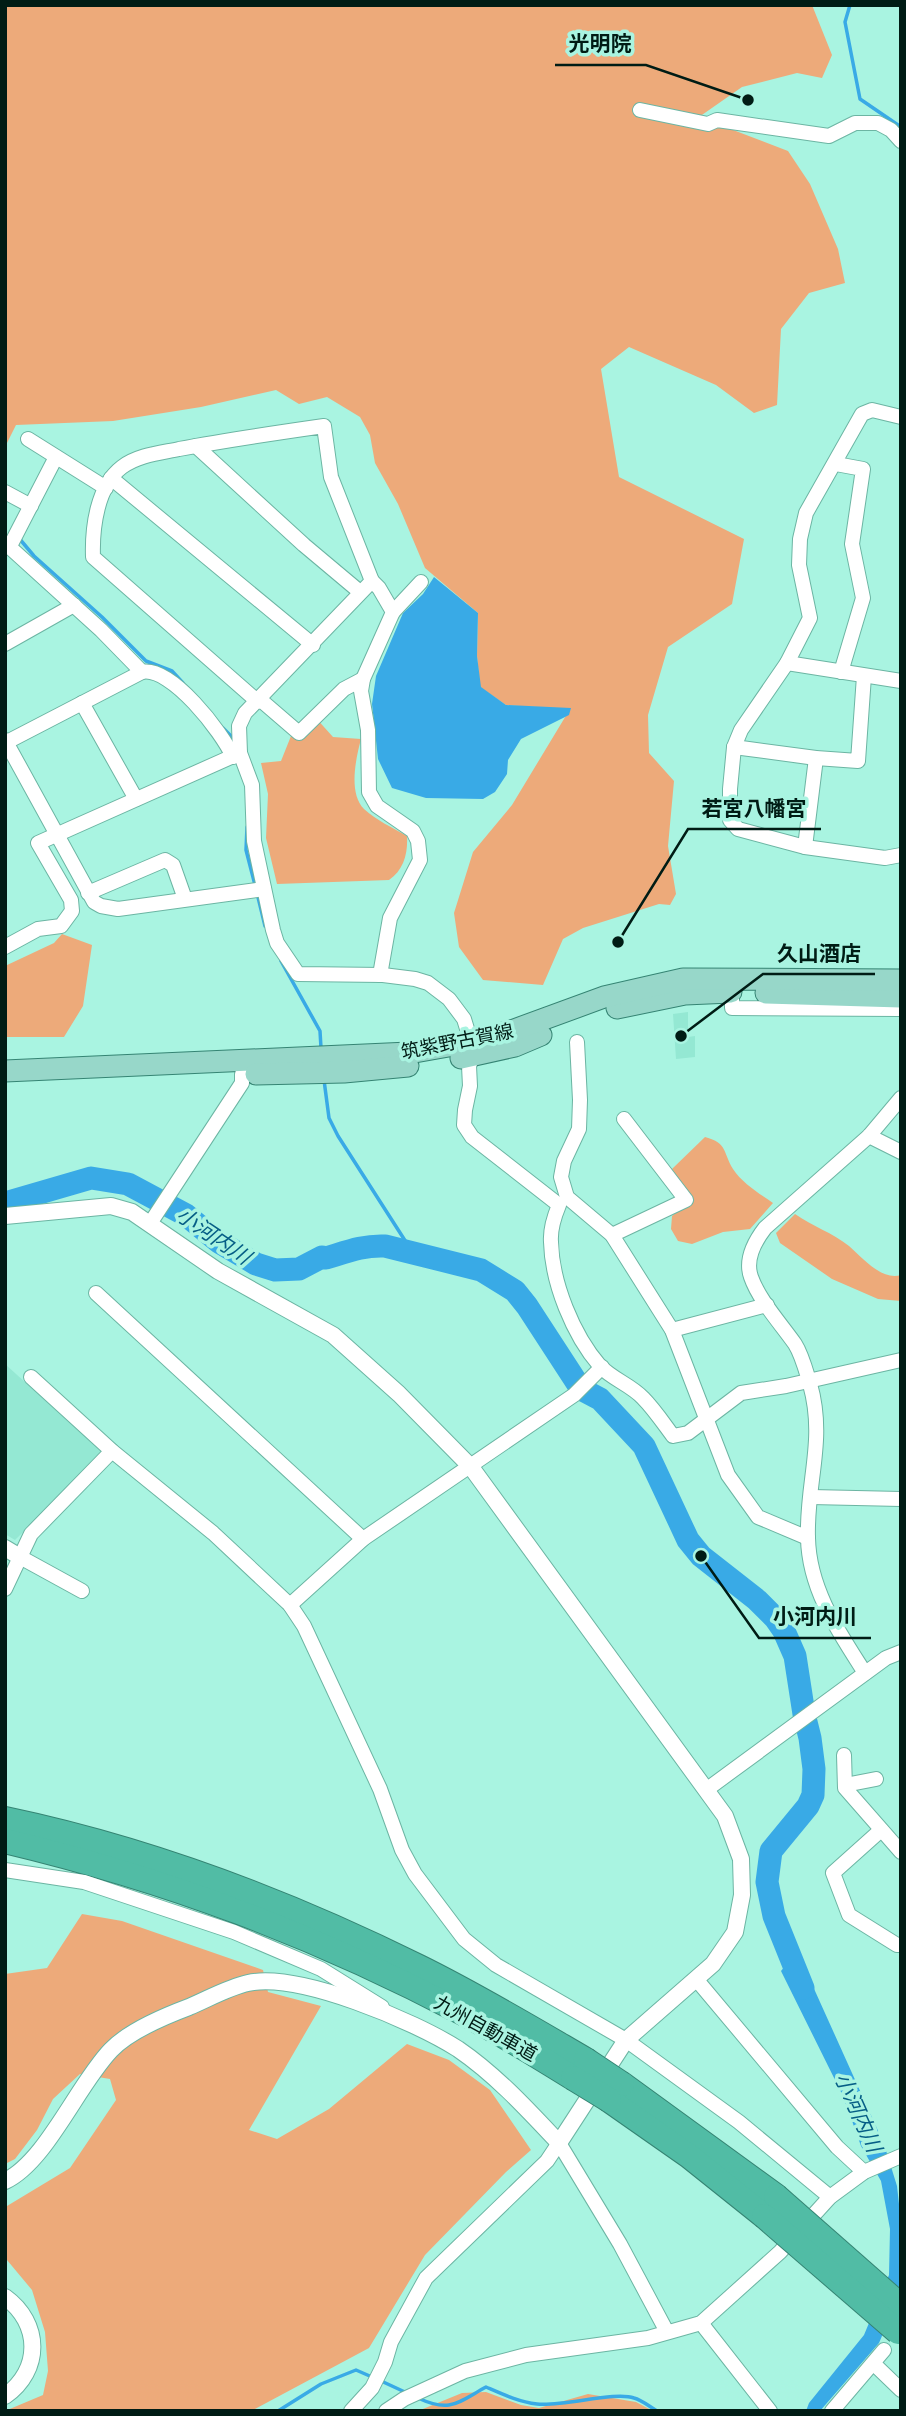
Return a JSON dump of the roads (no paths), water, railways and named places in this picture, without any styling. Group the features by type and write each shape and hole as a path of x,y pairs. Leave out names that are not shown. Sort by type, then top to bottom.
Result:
{"highway":[{"name":"九州自動車道","path":"5,1819 93,1841 164,1863 300,1912 421,1968 476,1997 615,2092 901,2306"},
{"name":"九州自動車道","path":"5,1841 81,1859 225,1905 406,1984 580,2069"},
{"name":"九州自動車道","path":"770,2206 894,2339"}],"main road":[{"name":"筑紫野古賀線","path":"5,1084 344,1072 400,1067 472,1049 514,1030 604,997 683,979 901,980"},
{"name":"筑紫野古賀線","path":"5,1071 409,1053 515,1045 615,1009 685,994 732,992 901,997"}],"street":[{"path":"640,110 708,124 717,120 830,136 855,123 878,123 891,130 901,141"},
{"path":"901,417 872,410 862,414 806,513 800,539 800,565 810,618 787,663 741,730 734,747 730,789 730,820 738,829 805,846 885,858 901,855"},
{"path":"363,679 344,689 299,733 263,702 257,701 93,557 92,539 96,517 108,483 123,466 144,456 324,426 331,477 372,581 393,612"},
{"path":"28,439 56,457 108,483 313,645"},
{"path":"196,446 304,545 360,592"},
{"path":"56,457 31,506 7,544 142,672"},
{"path":"836,464 863,469 852,544 863,598 841,672"},
{"path":"5,492 31,506"},
{"path":"236,755 239,726 245,713 372,581"},
{"path":"380,975 390,918 420,860 420,852 413,831 377,806 369,792 368,730 361,691 363,679 393,612 421,582"},
{"path":"5,644 74,605"},
{"path":"787,663 901,681"},
{"path":"264,890 118,909 94,902 6,742 142,672 150,671 171,681 217,729 236,755 252,785 254,841 264,890 277,943 298,974 380,975 415,979 428,983 449,999 464,1019 472,1049 464,1125 472,1137 612,1235 672,1330 728,1475 758,1517 808,1538"},
{"path":"734,747 858,761 864,677"},
{"path":"82,703 136,799"},
{"path":"5,947 38,929 61,926 72,911 71,900 37,843 236,755"},
{"path":"805,846 816,758"},
{"path":"88,893 165,860 173,865 185,899"},
{"path":"732,992 732,1008 901,1009"},
{"path":"577,1042 579,1129 564,1161 561,1177 563,1201 553,1221 551,1241 555,1269 566,1305 583,1343 599,1369 643,1397 673,1436 688,1433 741,1393 901,1360"},
{"path":"153,1217 242,1083 242,1074"},
{"path":"865,1673 830,1619 811,1567 808,1538 818,1444 817,1412 809,1381 797,1347 767,1305 750,1275 753,1244 765,1227 869,1136 901,1098"},
{"path":"612,1235 686,1200 624,1119"},
{"path":"869,1136 901,1152"},
{"path":"5,1216 111,1206 153,1217 218,1271 333,1335 399,1394 471,1467 725,1816 741,1859 742,1895 735,1932 713,1964 626,2040 547,2161 426,2278 391,2342 372,2388 351,2411"},
{"path":"96,1293 363,1539"},
{"path":"672,1330 767,1305"},
{"path":"290,1605 363,1539 573,1395 599,1369"},
{"path":"31,1377 112,1451 213,1533 290,1605 304,1626 380,1790 402,1850 415,1874 464,1939 496,1965 626,2040 739,2122 830,2197"},
{"path":"5,1589 31,1534 112,1451"},
{"path":"811,1497 901,1499"},
{"path":"5,1548 82,1591"},
{"path":"705,1790 886,1658 901,1652"},
{"path":"844,1755 845,1788 901,1852"},
{"path":"845,1785 876,1779"},
{"path":"881,1830 833,1873 849,1915 901,1945"},
{"path":"5,1870 84,1882 234,1932 321,1969 401,2020 458,2049 514,2095 559,2143 620,2244 667,2332"},
{"path":"695,1979 837,2147 864,2172"},
{"path":"5,2181 27,2167 112,2049 155,2020 177,2011 248,1983 282,1981 324,1992 401,2020"},
{"path":"386,2411 404,2399 465,2371 526,2355 649,2338 701,2323 780,2252 830,2197 864,2172 897,2158"},
{"path":"5,2297 22,2312 34,2341 27,2376 5,2396"},
{"path":"701,2323 770,2411"},
{"path":"832,2411 894,2339"},
{"path":"874,2364 901,2390"}],"water":[{"path":"434,577 478,613 477,656 481,687 506,705 571,708 569,715 521,739 508,760 507,774 495,792 483,799 426,798 392,788 378,759 372,704 376,676 403,613 423,594"},
{"path":"797,1951 884,2144 897,2186 901,2222 901,2291 879,2343 820,2411 806,2411 809,2403 864,2335 889,2275 890,2229 881,2181 861,2146 843,2096 781,1971"}],"waterway":[{"path":"850,5 845,22 860,99 901,127"},
{"path":"18,537 34,556 146,661 172,671 183,683"},
{"path":"223,728 232,737 233,745"},
{"path":"247,827 246,850 255,885"},
{"path":"257,893 265,926"},
{"path":"281,961 320,1031 321,1048"},
{"path":"324,1080 329,1118 338,1136 413,1253"},
{"name":"小河内川","path":"5,1203 91,1178 128,1184 186,1215 219,1242 256,1264 275,1270 299,1269 322,1257 385,1246 481,1270 515,1291 581,1389 600,1399 644,1446 688,1540 701,1556 757,1600 775,1618 795,1656 810,1738 814,1769 813,1795 808,1806 771,1851 767,1882 774,1916 803,1988"},
{"path":"278,2411 321,2384 356,2370 372,2377"},
{"path":"379,2380 407,2393"},
{"path":"418,2398 438,2405 453,2404 486,2387 517,2400 537,2404 625,2396 640,2400 657,2411"}],"place":[{"name":"光明院","path":"748,100"},
{"name":"若宮八幡宮","path":"618,942"},
{"name":"久山酒店","path":"681,1036"},
{"name":"小河内川","path":"701,1556"}]}
